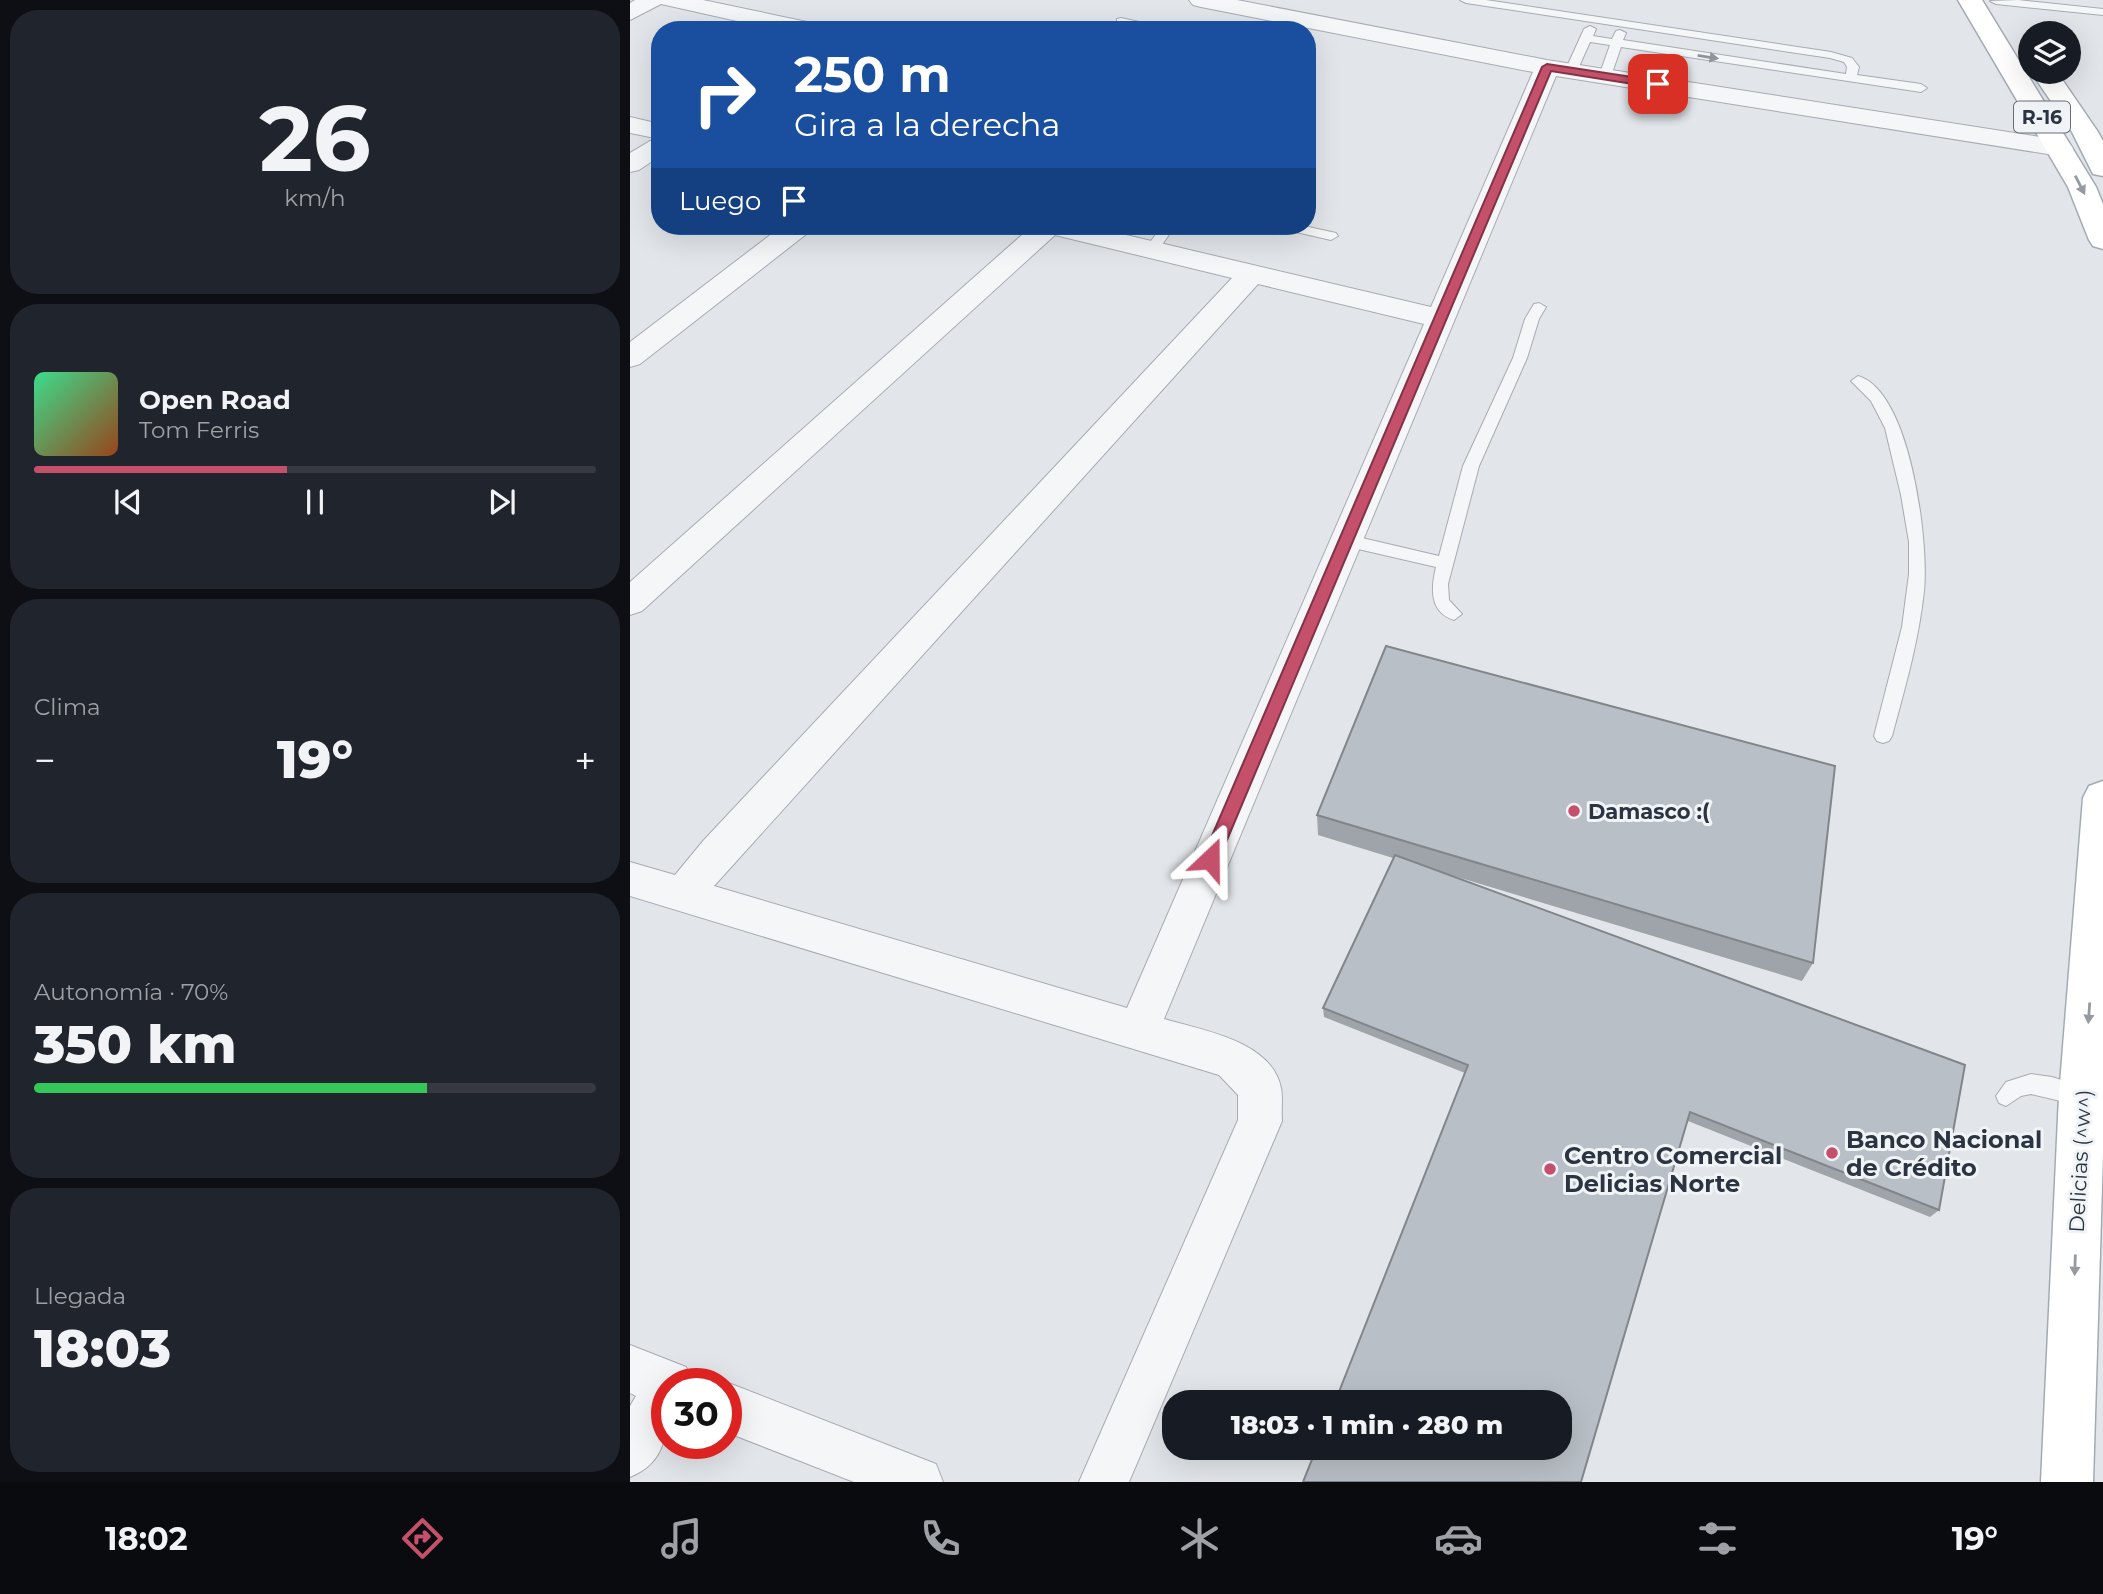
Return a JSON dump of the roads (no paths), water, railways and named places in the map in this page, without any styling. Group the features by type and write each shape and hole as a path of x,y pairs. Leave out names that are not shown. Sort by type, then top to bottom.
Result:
{"main road":[{"name":"R-16","path":"1970,0 2082,187 2103,240"},
{"path":"1996,0 2016,31"},
{"name":"R-16","path":"2054,84 2094,133 2103,167"},
{"name":"Delicias (^w^)","path":"2067,1482 2082,1096 2103,798"}],"street":[{"path":"630,13 652,0"},
{"path":"670,0 769,21"},
{"path":"1201,0 1276,21"},
{"path":"1316,29 2060,148"},
{"path":"1138,1031 1439,318 1559,69"},
{"path":"630,125 651,130"},
{"path":"630,164 651,151"},
{"path":"630,358 787,235"},
{"path":"630,602 1038,235"},
{"path":"1092,235 1439,318"},
{"path":"683,895 726,843 1252,273"},
{"path":"630,879 1232,1059 1259,1087 1260,1121 1104,1482"},
{"path":"630,1368 651,1377"},
{"path":"742,1413 918,1482"},
{"path":"630,1452 651,1417"}],"lane":[{"path":"1466,0 1623,26 1841,57 1852,63 1851,78"},
{"path":"1996,0 2103,12"},
{"path":"1559,69 1586,38 1593,21"},
{"path":"1605,76 1623,26"},
{"path":"1586,38 1920,88"},
{"path":"1316,233 1331,236"},
{"path":"1152,249 1162,235"},
{"path":"1454,614 1443,606 1439,598 1444,563 1471,466 1520,358 1532,319 1539,307"},
{"path":"1858,381 1877,395 1884,404 1899,448 1913,508 1916,539 1916,589 1911,621 1883,736"},
{"path":"1345,540 1444,563"},
{"path":"2006,1096 2013,1087 2025,1083 2082,1096"}],"place":[{"name":"Damasco :(","path":"1574,811"},
{"name":"Banco Nacional de Crédito","path":"1832,1153"},
{"name":"Centro Comercial Delicias Norte","path":"1550,1169"}]}
